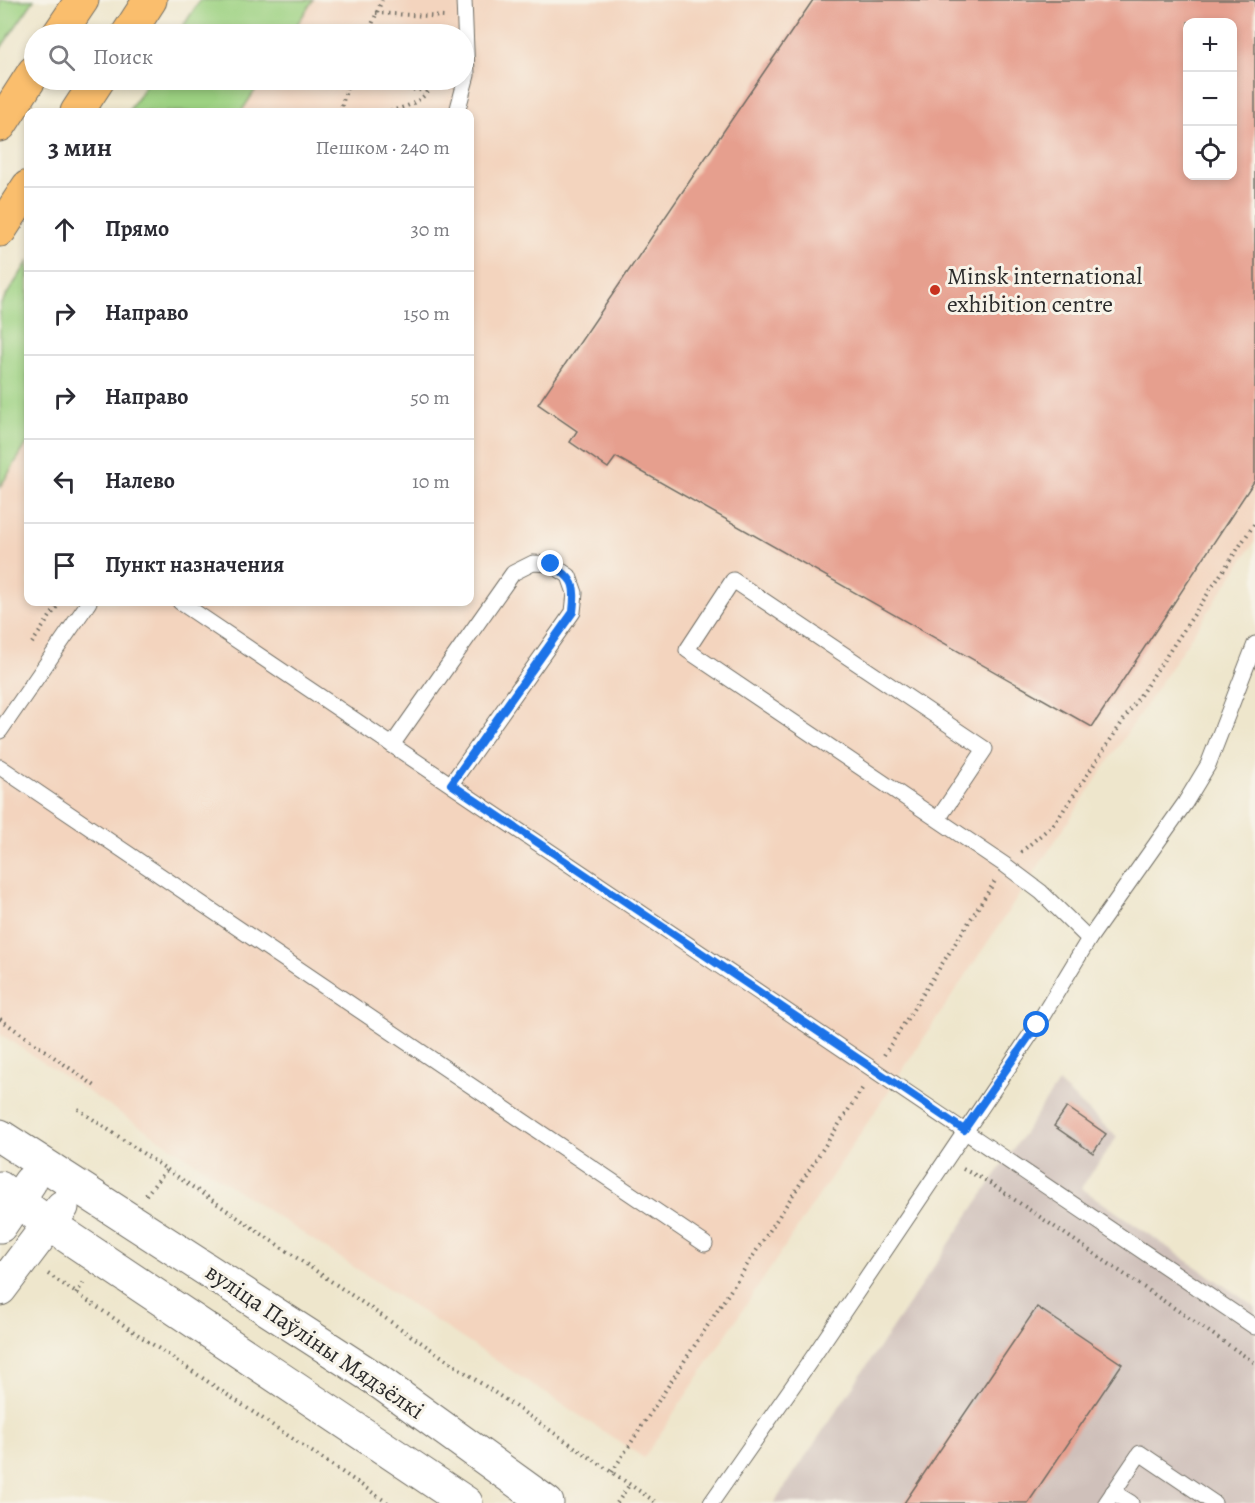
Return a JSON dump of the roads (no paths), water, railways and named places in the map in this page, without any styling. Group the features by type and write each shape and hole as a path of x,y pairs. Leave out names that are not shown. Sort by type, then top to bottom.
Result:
{"highway":[{"path":"66,24 82,0"},
{"path":"134,24 150,0"},
{"path":"0,124 24,87"},
{"path":"80,108 91,90"},
{"path":"0,230 24,193"}],"street":[{"name":"вуліца Паўліны Мядзёлкі","path":"0,1136 374,1378 548,1503"},
{"path":"43,1164 6,1205 49,1224 466,1503"},
{"path":"0,1289 77,1187"}],"lane":[{"path":"464,0 465,24"},
{"path":"458,108 463,90"},
{"path":"392,744 513,573 533,563 551,564 569,576 575,593 573,612 451,784"},
{"path":"938,819 985,749 733,580 687,650 1005,865 1041,892 1089,939"},
{"path":"0,731 86,606"},
{"path":"186,606 1255,1327"},
{"path":"711,1503 813,1357 1037,1025 1089,939 1185,803 1208,765 1255,644"},
{"path":"0,767 705,1244"},
{"path":"1131,1503 1110,1497 1140,1453 1214,1503"}],"place":[{"name":"Minsk international exhibition centre","path":"935,290"}]}
